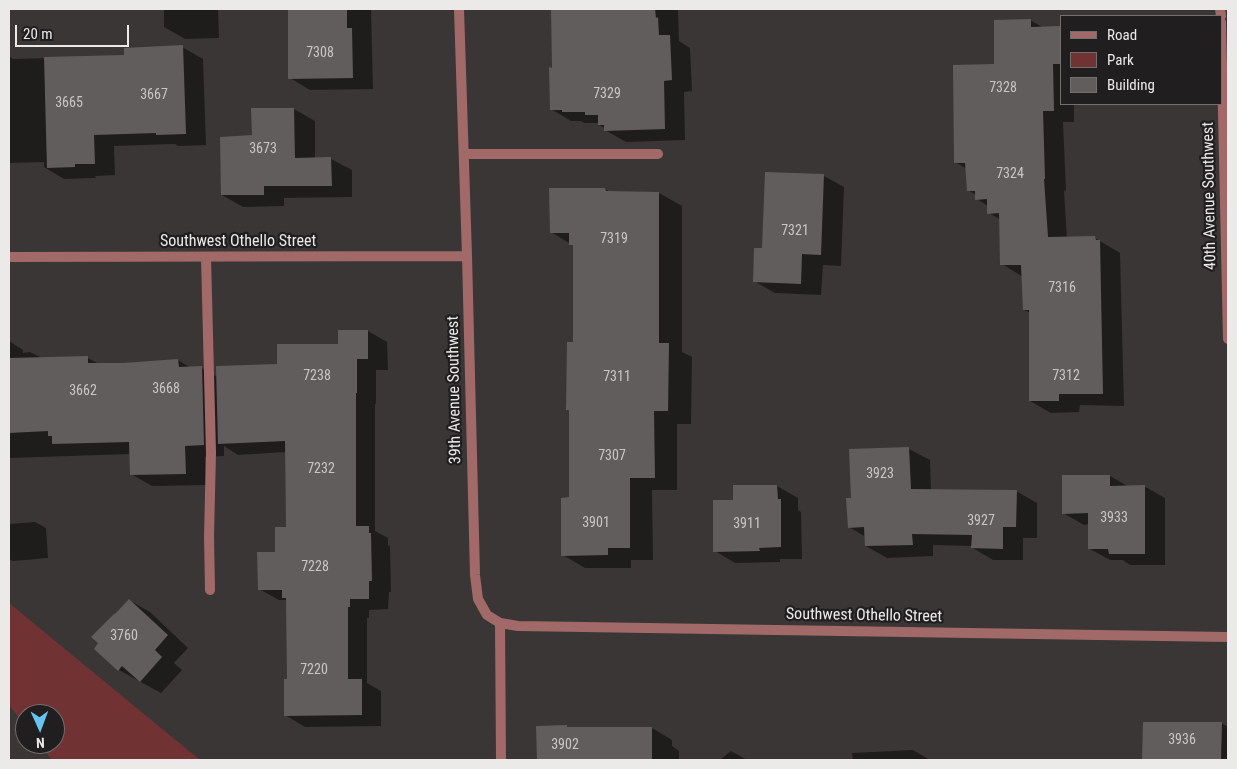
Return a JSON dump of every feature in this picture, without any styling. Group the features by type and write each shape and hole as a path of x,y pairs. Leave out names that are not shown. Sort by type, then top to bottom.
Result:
{"street":[{"name":"39th Avenue Southwest","path":"459,9 475,575 478,598 487,615 500,623"},
{"name":"40th Avenue Southwest","path":"1222,67 1228,340"},
{"path":"464,154 658,154"},
{"name":"Southwest Othello Street","path":"9,256 467,256"},
{"path":"206,257 211,453 210,590"},
{"path":"500,623 501,760"},
{"name":"Southwest Othello Street","path":"500,623 518,626 1228,636"}],"green space":[{"path":"9,603 200,760 52,760 47,754 65,754 65,704 15,704 15,713 9,705"}],"building":[{"path":"288,9 347,9 347,28 352,28 353,78 288,79"},
{"path":"551,9 655,9 656,18 658,17 659,35 670,35 672,80 664,81 665,129 604,131 604,125 598,125 598,115 585,115 585,112 550,110 549,67 552,68"},
{"path":"1031,19 1031,27 1060,26 1060,64 1053,64 1054,111 1043,111 1044,179 1048,237 1095,236 1096,240 1100,240 1103,394 1059,394 1059,401 1029,401 1029,310 1023,310 1021,265 1000,265 999,213 987,214 987,199 975,200 975,191 967,191 965,163 954,163 953,65 994,64 994,20"},
{"path":"183,45 186,134 94,135 95,164 75,164 75,167 47,168 44,57 124,55 124,48"},
{"path":"251,108 294,108 295,158 331,157 332,186 264,186 264,195 221,195 220,137 252,135"},
{"path":"765,172 824,174 821,255 802,254 801,284 753,282 754,248 762,248"},
{"path":"549,188 605,188 606,191 659,192 659,343 669,343 668,411 654,411 655,478 630,478 630,548 608,548 608,555 561,556 561,498 569,497 569,410 566,410 567,342 573,342 573,245 569,245 569,233 550,233"},
{"path":"338,330 368,330 368,359 357,359 356,526 369,526 369,533 371,533 372,581 369,581 369,599 350,599 350,607 348,607 348,679 362,679 362,715 284,716 284,679 287,679 286,598 282,598 282,590 258,590 257,552 275,552 275,527 286,527 285,441 218,444 216,366 277,364 277,344 338,344"},
{"path":"88,356 88,363 123,363 178,359 179,367 202,366 204,445 185,446 186,474 130,475 129,442 52,444 52,436 48,436 48,431 9,433 9,358"},
{"path":"909,447 911,489 1017,490 1016,527 1003,527 1003,549 971,548 972,535 912,534 913,545 865,546 864,527 848,528 846,498 851,498 849,449"},
{"path":"1062,475 1110,475 1110,486 1145,485 1145,554 1109,554 1108,549 1088,549 1088,513 1062,514"},
{"path":"733,485 777,485 778,499 781,499 781,547 759,548 760,551 713,552 713,500 733,500"},
{"path":"129,599 168,635 155,650 162,657 140,682 122,666 118,671 94,649 98,643 91,637"},
{"path":"1143,722 1222,722 1221,760 1142,760"},
{"path":"567,725 567,727 652,727 652,760 537,760 536,726"}]}
